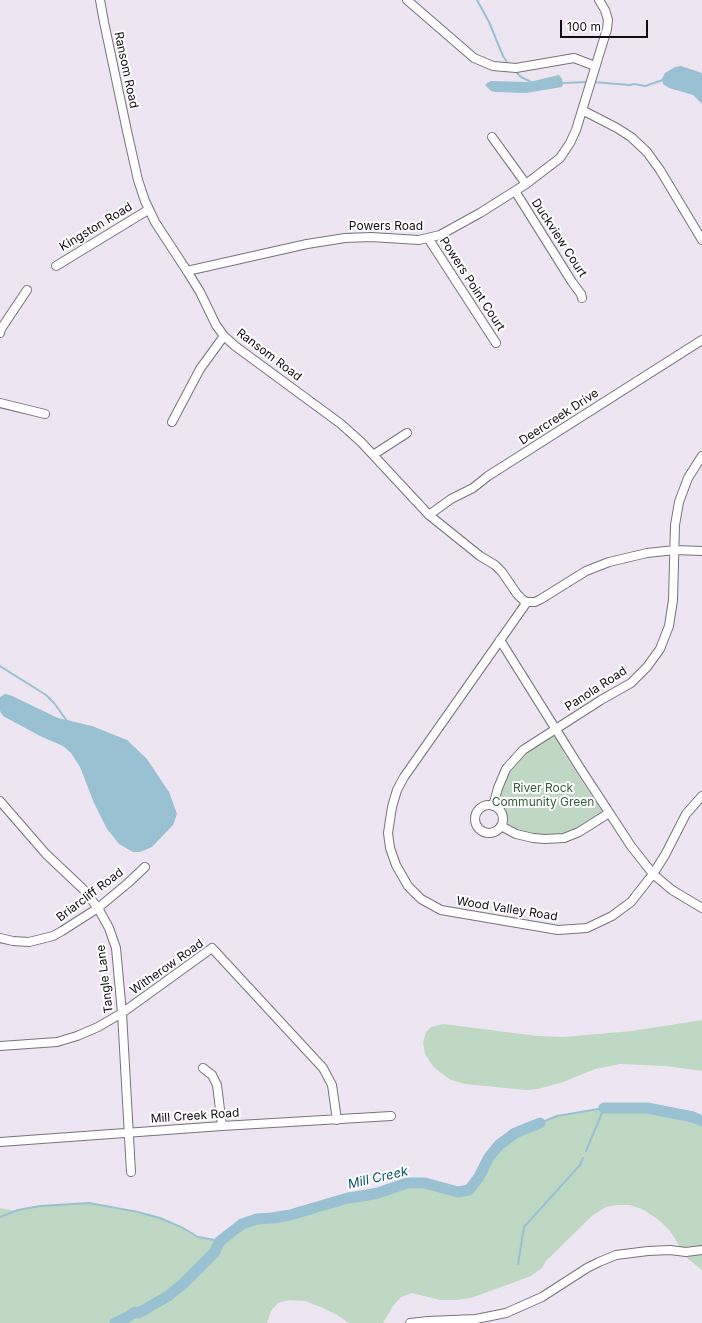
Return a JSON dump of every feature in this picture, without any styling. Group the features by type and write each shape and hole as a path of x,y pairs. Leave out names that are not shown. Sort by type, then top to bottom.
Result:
{"street":[{"name":"Ransom Road","path":"100,0 138,180 148,210 187,270 216,325 224,336 235,346 341,424 373,455 429,515 480,556 495,565 502,572 522,600 529,602"},
{"path":"407,0 474,58 493,66 516,68 574,58 595,66"},
{"name":"Powers Road","path":"187,270 306,244 345,238 371,237 419,240 440,235 526,184 560,158 570,143 576,130 607,29 608,20 605,10 599,0"},
{"path":"582,110 622,131 647,152 660,170 702,240"},
{"path":"492,137 526,184"},
{"name":"Duckview Court","path":"515,191 523,206 581,294 582,298"},
{"name":"Kingston Road","path":"56,266 148,210"},
{"name":"Powers Point Court","path":"428,238 491,333 496,343"},
{"path":"0,333 1,329 27,290"},
{"path":"172,422 200,369 224,336"},
{"name":"Deercreek Drive","path":"429,515 451,499 474,488 488,476 702,340"},
{"path":"0,403 45,414"},
{"path":"373,455 407,433"},
{"name":"Panola Road","path":"493,806 498,788 506,769 523,750 631,683 647,667 660,648 668,626 673,600 675,525 678,502 688,478 702,456"},
{"path":"702,551 674,550 647,553 609,562 586,571 541,599 529,602 500,640 631,846 653,874 672,890 702,908"},
{"name":"Wood Valley Road","path":"500,640 404,777 397,790 392,807 388,834 390,848 402,877 408,886 421,899 441,910 558,930 587,928 612,916 631,902 653,874 665,855 686,814 702,796"},
{"name":"Tangle Lane","path":"0,801 46,854 83,889 98,908 109,928 116,948 122,1013 130,1133 131,1172"},
{"path":"484,806 493,806 498,809 502,814 501,826 497,830 488,833 480,829 476,824 475,818 479,810 484,806"},
{"path":"501,826 516,834 533,838 564,838 578,832 609,813"},
{"name":"Briarcliff Road","path":"0,938 21,942 40,940 62,931 98,908 145,867"},
{"name":"Witherow Road","path":"0,1046 56,1042 77,1036 98,1027 122,1013 212,948 323,1068 332,1085 337,1120"},
{"path":"203,1068 212,1075 217,1085 222,1126"},
{"name":"Mill Creek Road","path":"0,1142 222,1126 391,1116"},
{"path":"410,1323 428,1321 487,1320 542,1297 587,1268 616,1255 648,1251 670,1250 686,1252 702,1250"}],"green space":[{"name":"River Rock Community Green","path":"551,736 555,736 559,741 563,747 563,752 592,797 599,801 604,809 604,813 584,826 565,834 544,836 523,833 509,826 505,811 498,800 505,780 520,757"},
{"path":"702,1020 702,1071 666,1066 620,1064 595,1069 563,1082 538,1089 526,1090 465,1084 451,1080 433,1066 425,1054 423,1043 426,1032 431,1027 443,1024 538,1036 563,1037 632,1031"},
{"path":"604,1108 647,1108 693,1117 702,1121 702,1270 687,1258 670,1231 660,1221 644,1210 630,1205 617,1205 606,1207 593,1215 546,1261 542,1268 531,1276 471,1298 440,1300 412,1293 401,1297 393,1306 383,1323 349,1323 323,1308 305,1301 289,1300 278,1303 271,1311 267,1323 0,1323 0,1208 15,1211 40,1206 89,1203 160,1218 183,1228 198,1237 215,1240 217,1242 242,1224 252,1220 290,1215 348,1198 378,1193 407,1183 425,1183 458,1192 469,1190 479,1177 493,1151 515,1133 557,1116"}],"water":[{"path":"681,66 702,73 702,104 693,95 669,88 663,84 662,79 665,73 675,67"},
{"path":"559,75 562,79 562,87 526,93 496,92 491,91 485,85 491,81 529,82"},
{"path":"5,694 58,718 92,726 127,740 147,759 169,792 177,814 173,825 152,847 140,852 133,852 119,844 107,829 94,803 80,767 71,753 63,746 40,736 3,716 0,711 0,697"}],"waterway":[{"path":"477,0 489,22 503,56 509,65"},
{"path":"515,71 521,77 531,82"},
{"path":"593,82 645,86 663,80"},
{"path":"562,83 589,82"},
{"path":"0,666 46,695 67,721"},
{"name":"Mill Creek","path":"540,1123 557,1116 604,1108"},
{"path":"586,1151 604,1108"},
{"name":"Mill Creek","path":"604,1108 647,1108 693,1117 702,1121"},
{"name":"Mill Creek","path":"115,1323 135,1312 138,1313 144,1310 168,1296 183,1284 214,1253 220,1241 242,1224 257,1219 290,1215 348,1198 378,1193 407,1183 425,1183 458,1192 469,1190 479,1177 489,1157 499,1145 515,1133 540,1123"},
{"path":"518,1264 524,1227 580,1165 583,1158"},
{"path":"0,1217 18,1210 40,1206 89,1203 138,1212 160,1218 183,1228 198,1237 215,1240 217,1242 220,1241"}]}
